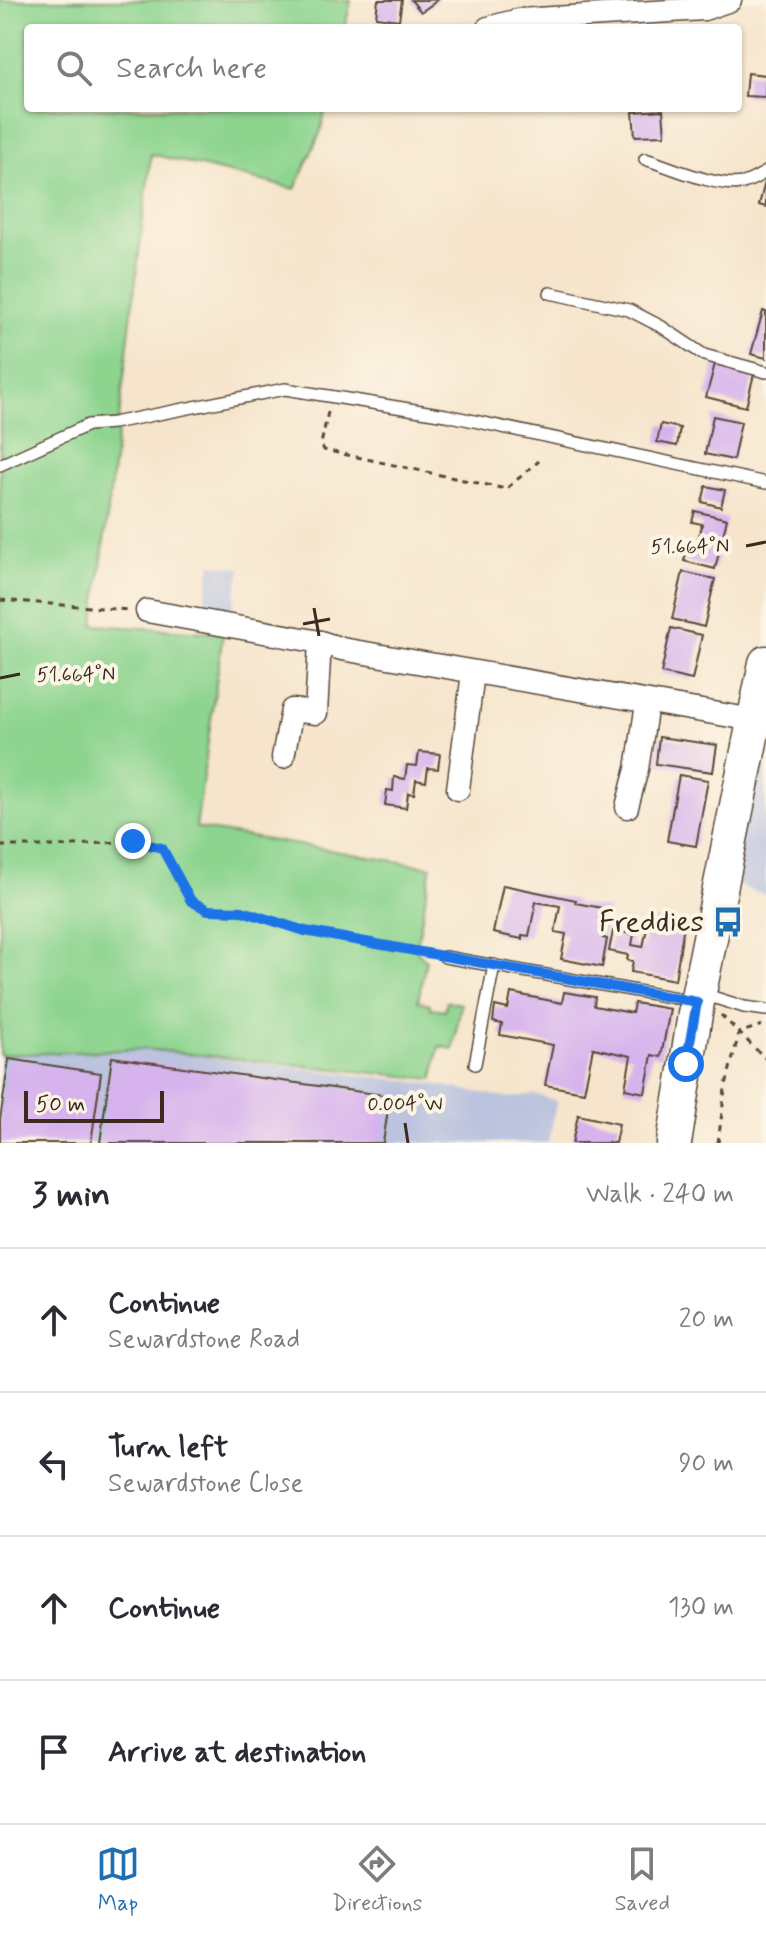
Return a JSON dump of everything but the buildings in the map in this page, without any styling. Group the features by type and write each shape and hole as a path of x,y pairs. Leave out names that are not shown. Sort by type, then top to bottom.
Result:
{"main road":[{"path":"674,1143 690,998 766,663"}],"street":[{"path":"504,24 519,20 704,9 730,0"},
{"path":"147,611 473,673 754,720"},
{"path":"283,757 292,710 316,713 320,642"},
{"path":"458,789 473,673"},
{"path":"627,807 637,769 647,704"}],"lane":[{"path":"645,159 731,183 743,183 766,172"},
{"path":"550,293 629,310 662,327 704,355 766,372"},
{"path":"0,465 88,425 113,423 285,389 446,415 766,483"},
{"path":"445,957 766,1010"},
{"path":"475,1064 494,965"}],"path":[{"path":"331,396 321,444 324,450 506,489 539,461"},
{"path":"0,600 147,611"},
{"path":"0,846 133,841 162,848 191,901 208,910 242,911 305,931 445,957"},
{"path":"690,998 715,1010 766,1059"},
{"path":"739,1033 766,1025"},
{"path":"718,1143 725,1089 739,1033"}],"shaded area":[{"path":"211,564 241,568 233,609 204,607"},
{"path":"766,724 766,895 727,882"},
{"path":"144,1049 433,1084 509,1098 535,1094 557,1101 548,1143 0,1143 0,1055"}],"green space":[{"path":"0,0 351,0 346,24 24,24 24,112 325,112 320,133 295,189 151,154 94,625 223,633 196,828 431,867 416,950 426,960 418,1001 430,1004 430,1008 445,1010 447,1001 461,1004 453,1049 439,1046 433,1079 144,1049 0,1055"}],"place":[{"name":"Freddies","path":"728,922"}],"route":[{"path":"133,841 162,848 191,901 208,910 242,911 305,931 697,1002 686,1064"}]}
